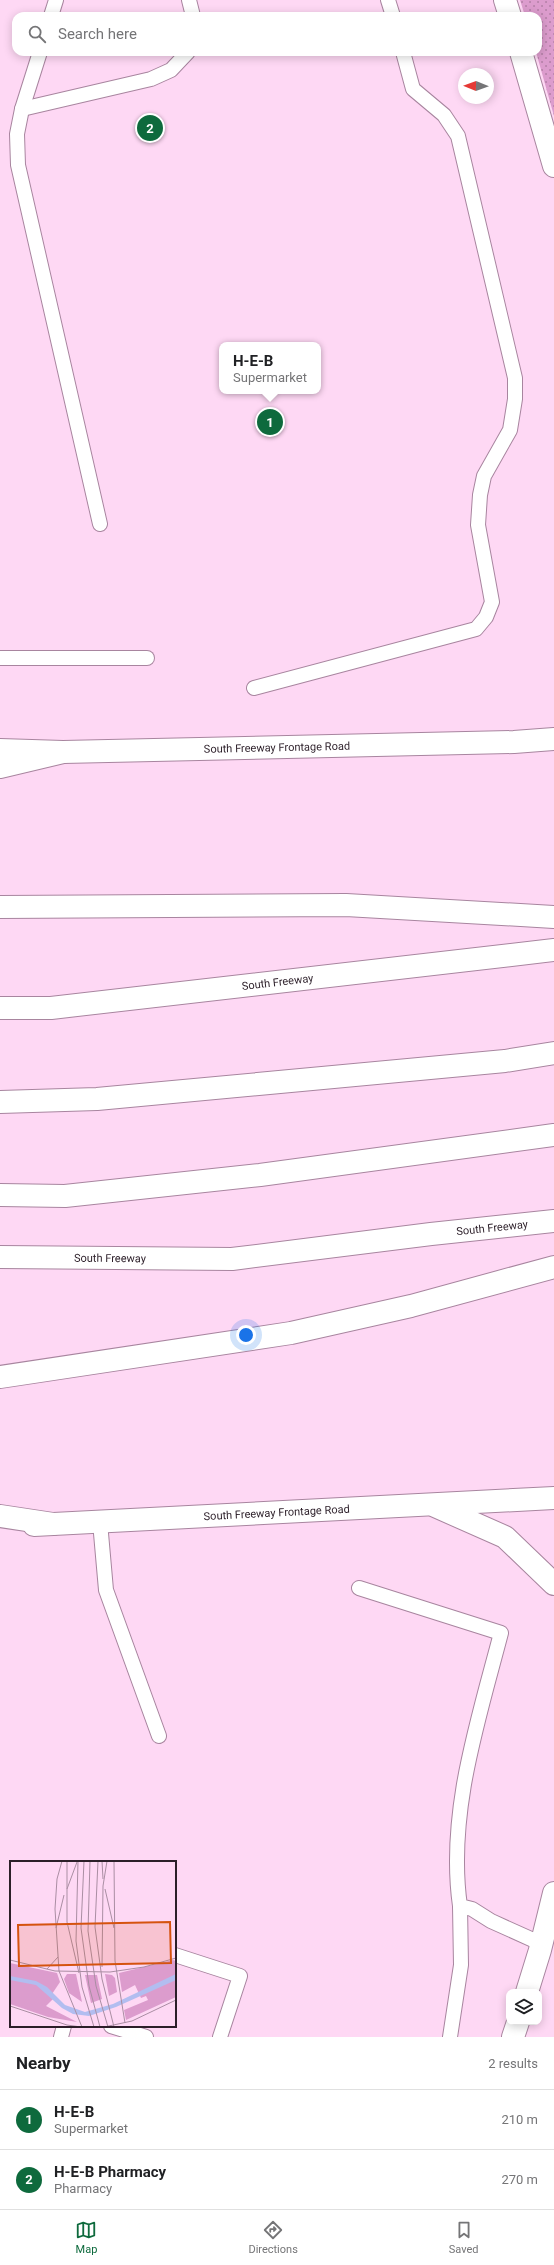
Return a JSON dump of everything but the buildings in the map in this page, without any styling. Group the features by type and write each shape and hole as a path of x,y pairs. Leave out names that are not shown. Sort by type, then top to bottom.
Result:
{"main road":[{"path":"505,0 509,12"},
{"path":"522,56 554,166"},
{"name":"South Freeway Frontage Road","path":"0,750 63,752 498,743 554,739"},
{"path":"0,767 63,752"},
{"path":"0,906 346,905 554,916"},
{"name":"South Freeway","path":"0,1008 50,1008 554,950"},
{"path":"0,1102 97,1099 497,1062 554,1053"},
{"path":"0,1195 65,1196 221,1179 554,1135"},
{"name":"South Freeway","path":"0,1257 232,1259 431,1234 554,1221"},
{"path":"0,1377 291,1333 411,1306 554,1268"},
{"name":"South Freeway Frontage Road","path":"0,1526 554,1498"},
{"path":"431,1504 505,1537 554,1584"},
{"path":"0,1516 53,1524"},
{"path":"528,1989 542,1944 554,1893"},
{"path":"513,2037 517,2025"}],"lane":[{"path":"52,12 56,0"},
{"path":"189,0 192,12"},
{"path":"388,0 392,12"},
{"path":"39,56 22,109 17,134 18,165 100,524"},
{"path":"22,109 151,79 171,70 184,56"},
{"path":"254,688 476,629 486,617 492,602 478,524 480,495 484,476 510,430 515,400 515,378 458,136 444,115 413,89 404,56"},
{"path":"0,658 147,658"},
{"path":"100,1522 106,1590 159,1736"},
{"path":"359,1588 501,1633 473,1742 462,1798 457,1838 457,1885 460,1906 461,1965 450,2037"},
{"path":"460,1906 472,1909 491,1921 542,1944"},
{"path":"176,1955 240,1976 220,2037"},
{"path":"61,2037 64,2027"},
{"path":"114,2027 146,2037"}],"shaded area":[{"path":"520,0 554,0 554,116 537,56 542,56 542,12 524,12"}],"place":[{"name":"H-E-B Pharmacy","path":"150,128"},
{"name":"H-E-B","path":"270,422"}]}
